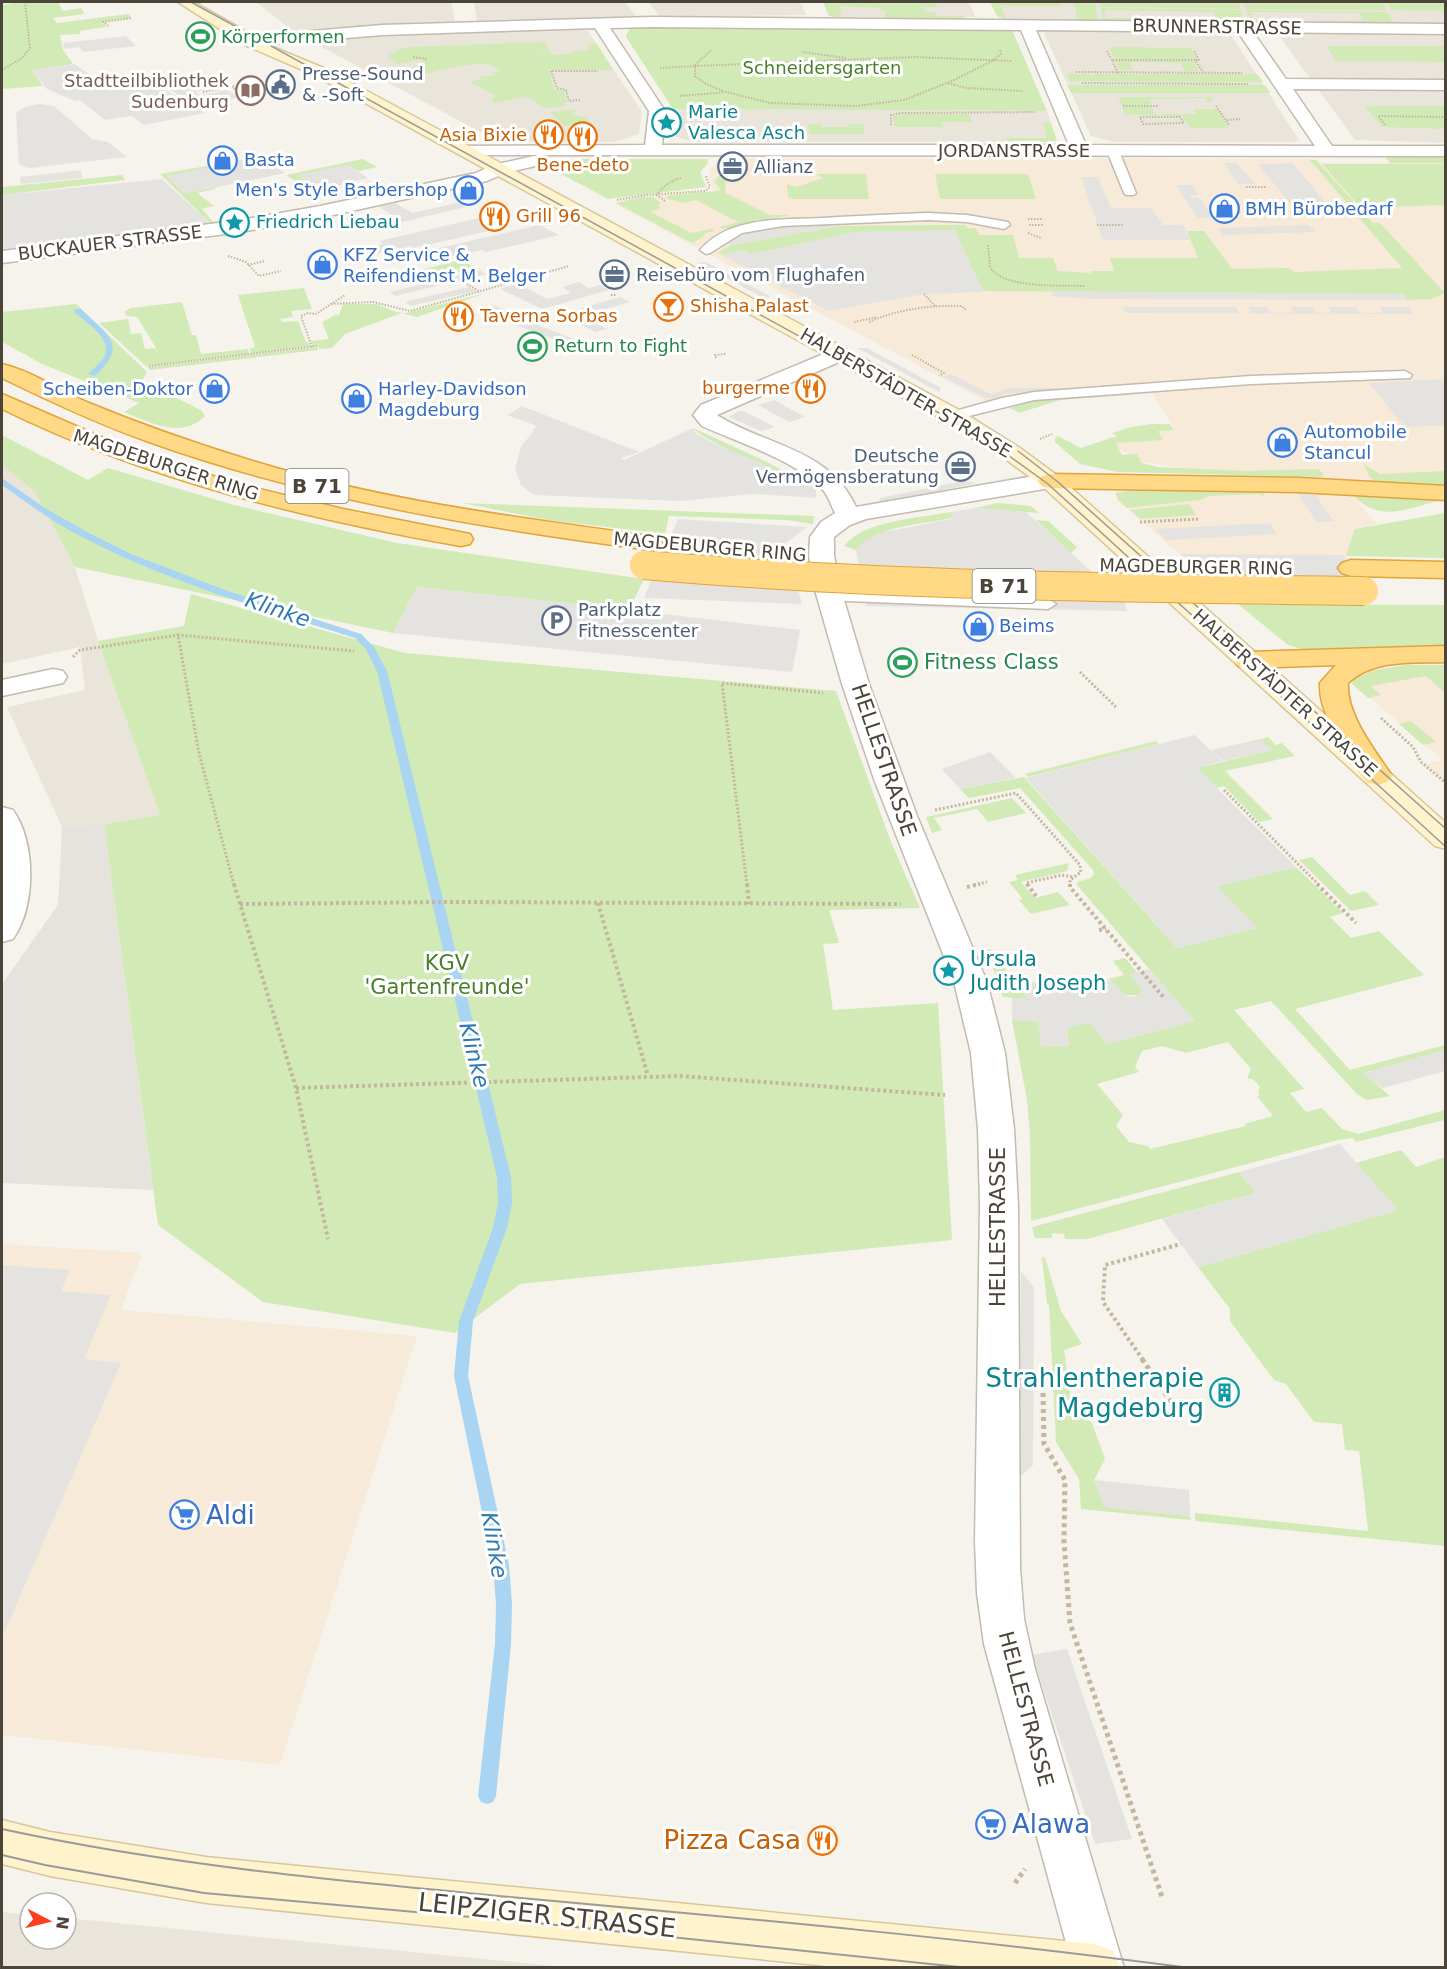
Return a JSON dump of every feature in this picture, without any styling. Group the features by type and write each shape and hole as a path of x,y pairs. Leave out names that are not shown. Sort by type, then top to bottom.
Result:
{"highway":[{"name":"MAGDEBURGER RING","path":"2,370 51,396 105,419 192,451 274,476 639,557 801,578 918,584 1446,592"},
{"name":"MAGDEBURGER RING","path":"2,401 77,436 207,481 340,516 479,542"},
{"path":"1050,482 1299,485 1446,494"},
{"name":"MAGDEBURGER RING","path":"639,557 797,556 921,561 1446,570"},
{"path":"1248,660 1446,654"},
{"path":"1377,776 1352,735 1335,700 1333,687 1339,677 1357,665 1390,656"}],"main road":[{"name":"HALBERSTÄDTER STRASSE","path":"185,2 277,55 301,67 321,72 500,169 952,416 1012,453 1050,482 1446,840"},
{"name":"HALBERSTÄDTER STRASSE","path":"272,36 318,65 321,72"},
{"name":"LEIPZIGER STRASSE","path":"2,1842 50,1854 206,1880 1097,1968"}],"street":[{"name":"BRUNNERSTRASSE","path":"272,36 363,32 467,20 599,22 648,16 986,17 1026,24 1446,29"},
{"path":"599,22 657,111 653,150"},
{"path":"1026,24 1057,83 1080,151"},
{"path":"1243,28 1275,84 1328,151"},
{"path":"1275,84 1446,85"},
{"name":"JORDANSTRASSE","path":"464,150 1446,151"},
{"name":"JORDANSTRASSE","path":"500,169 582,150"},
{"name":"BUCKAUER STRASSE","path":"2,257 157,238 320,212 481,177 500,169"},
{"path":"838,354 709,410 704,415 710,421 822,476 831,483 849,516"},
{"name":"HELLESTRASSE","path":"1050,482 997,487 849,516 828,530 819,546 829,597 910,835 964,964 978,1007 985,1041 997,1133 999,1245 997,1535 1002,1622 1009,1658 1097,1968"},
{"path":"2,688 53,677"},
{"path":"2,816 12,857 15,896 12,912 2,932"}],"lane":[{"path":"1113,151 1130,193"},
{"path":"706,250 740,230 786,222 833,222 850,218 966,218 1004,225"},
{"path":"952,416 1034,396 1251,380 1406,375"},
{"path":"829,597 1048,604"}],"path":[{"path":"2,3 9,2"},
{"path":"2,70 22,58 30,48 25,2"},
{"path":"108,27 103,22 132,19"},
{"path":"695,66 695,76 706,84 726,92 770,103 819,106 878,105 922,95 992,61 1001,54 998,48"},
{"path":"678,67 914,57 1014,61"},
{"path":"1118,73 1112,60 1196,60 1203,73"},
{"path":"568,88 564,90 557,88 551,71 598,71"},
{"path":"1058,72 1261,73 1275,84 1057,83 1058,72"},
{"path":"153,74 160,79"},
{"path":"947,83 966,88 1028,91"},
{"path":"203,92 235,86"},
{"path":"231,87 239,91 243,90"},
{"path":"937,87 941,88"},
{"path":"564,90 569,101 580,100"},
{"path":"675,96 726,92"},
{"path":"1123,106 1158,106"},
{"path":"1215,106 1230,127"},
{"path":"892,127 890,117 902,112 1039,112"},
{"path":"1385,126 1378,116 1446,117"},
{"path":"1140,117 1155,117 1180,117 1184,123 1143,124 1140,117"},
{"path":"1155,117 1158,124"},
{"path":"1167,117 1171,124"},
{"path":"1226,120 1240,119"},
{"path":"609,202 705,191 710,187 709,182 704,172 699,175"},
{"path":"657,195 668,183 688,177"},
{"path":"709,182 714,182"},
{"path":"1246,187 1267,187"},
{"path":"657,195 665,201"},
{"path":"1097,225 1124,225"},
{"path":"987,252 994,273 1004,278 1022,282 1085,286"},
{"path":"223,255 241,259 259,276 281,271"},
{"path":"248,265 265,261"},
{"path":"331,304 371,302 398,311 407,311 481,293 569,266"},
{"path":"467,284 481,293"},
{"path":"924,294 937,308"},
{"path":"312,347 301,316 308,313 316,314 345,295"},
{"path":"611,295 617,295"},
{"path":"852,323 956,305 966,310"},
{"path":"869,322 883,316"},
{"path":"149,366 317,346"},
{"path":"716,358 715,355 726,354"},
{"path":"912,355 944,373 937,376"},
{"path":"1134,522 1198,519"},
{"path":"178,634 199,753 239,904 296,1088 328,1239"},
{"path":"80,650 178,634 354,651"},
{"path":"1080,672 1117,708"},
{"path":"748,904 723,683 825,693"},
{"path":"1413,747 1421,762 1446,783"},
{"path":"1224,790 1356,922"},
{"path":"931,811 1016,792 1080,865 1081,872 1070,880 1070,886 1165,999"},
{"path":"1047,837 1055,836"},
{"path":"1291,857 1296,856"},
{"path":"1036,896 1026,883 1062,875 1073,877"},
{"path":"975,885 987,882"},
{"path":"239,904 454,902 908,904"},
{"path":"598,903 648,1076"},
{"path":"1099,930 1106,929"},
{"path":"296,1088 679,1076 945,1095"},
{"path":"1147,1413 1175,1404 1102,1302 1105,1265 1181,1244"},
{"path":"1042,1386 1044,1444 1065,1480 1064,1542 1070,1623 1162,1897"},
{"path":"1015,1883 1028,1866"}],"shaded area":[{"path":"256,2 451,2 455,21 292,30"},
{"path":"474,2 625,2 636,16 477,21"},
{"path":"648,2 801,2 806,15 660,17"},
{"path":"824,2 969,2 975,17 833,17"},
{"path":"991,2 1445,2 1446,23 1007,19 998,17"},
{"path":"578,29 588,31 642,112 639,134 614,142 497,141 320,46 335,39 388,35"},
{"path":"1055,30 1231,35 1299,140 1293,142 1114,142 1091,136 1044,33"},
{"path":"1277,33 1445,34 1445,143 1355,140"},
{"path":"126,36 136,46 83,52 79,47 64,49 63,43"},
{"path":"75,64 100,83 130,78 141,85 154,83 205,113 144,125 132,116 105,120 80,100 75,101 47,89 32,70"},
{"path":"200,74 221,86 195,92 201,95 227,90 239,97 227,100 233,105 204,111 156,81"},
{"path":"39,104 54,106 92,139 108,142 127,157 30,168 19,165 16,112"},
{"path":"674,109 1047,111 1056,138 1049,142 692,142 671,135"},
{"path":"260,157 285,173 184,194 167,176"},
{"path":"719,159 1316,159 1320,163 1445,163 1445,479 1385,482 1201,471 1143,462 1107,442 1141,431 1175,429 1151,392 1040,399 1002,410 613,203 644,196 713,191 709,171"},
{"path":"1223,163 1236,163 1256,184 1238,184"},
{"path":"1293,163 1336,216 1301,217 1258,164"},
{"path":"348,165 368,178 322,190 298,175"},
{"path":"81,170 82,178 21,184 20,177"},
{"path":"1081,177 1098,177 1111,208 1151,208 1163,225 1183,225 1190,240 1103,240"},
{"path":"162,179 210,223 2,249 2,195"},
{"path":"1176,185 1192,185 1199,195 1187,196 1200,198 1212,217 1198,218"},
{"path":"395,203 412,213 457,203 465,207 403,222 379,207"},
{"path":"483,217 501,228 349,260 340,254 383,244 379,241"},
{"path":"835,223 840,226 731,245 727,243 747,231 764,227"},
{"path":"539,225 559,235 486,252 482,250 444,258 431,250"},
{"path":"1309,225 1315,232 1223,235 1218,228"},
{"path":"955,230 983,292 924,294 828,311 721,255 742,250 751,254 856,232"},
{"path":"697,262 706,262 770,296 767,300"},
{"path":"479,270 486,274 395,296 390,292"},
{"path":"579,282 589,288 600,285 609,290 542,309 500,289 517,283 547,299 571,293 562,287"},
{"path":"469,287 476,291 411,306 404,302"},
{"path":"1051,291 1404,294 1407,300 1090,299 1052,296"},
{"path":"620,297 630,302 581,316 607,329 596,332 558,315"},
{"path":"493,305 524,317 522,319 590,345 579,349 508,322 511,321 482,309"},
{"path":"1123,307 1236,307 1239,313 1250,313 1248,307 1267,307 1271,313 1294,313 1291,307 1311,307 1315,313 1331,313 1328,307 1356,307 1360,313 1383,313 1380,307 1409,307 1414,314 1125,313"},
{"path":"857,348 867,348 941,388 939,392"},
{"path":"951,374 991,394 1009,388 1064,388 1050,392 1011,393 986,398 942,377"},
{"path":"1445,379 1445,425 1405,427 1369,383"},
{"path":"774,400 805,417 789,422 758,405"},
{"path":"522,406 639,452 621,458 624,460 693,428 695,433 713,443 816,489 816,498 753,494 680,501 534,495 521,485 515,469 521,447 537,426 507,415"},
{"path":"739,411 775,427 761,431 729,417"},
{"path":"2,465 35,492 75,567 98,641 160,815 104,824 62,827 7,707 85,690 80,647 2,664"},
{"path":"963,481 978,483 879,503 880,498"},
{"path":"1144,488 1294,490 1351,494 1377,524 1355,529 1347,556 1366,605 1238,604 1117,500 1115,492"},
{"path":"1296,492 1314,493 1334,521 1317,522"},
{"path":"975,508 1026,512 1125,602 1127,611 866,606 856,550 865,540 884,532 951,519 951,512"},
{"path":"678,519 807,527 786,543 802,604 644,598"},
{"path":"1270,523 1277,534 1166,540 1155,529"},
{"path":"1182,554 1344,555 1363,604 1241,603"},
{"name":"Parkplatz Fitnesscenter","path":"417,587 800,630 792,672 393,633"},
{"path":"1366,672 1445,673 1445,781 1426,764 1443,760 1357,687"},
{"path":"1195,735 1222,761 1197,768 1296,867 1217,886 1257,928 1177,948 1026,778"},
{"path":"1261,739 1273,750 1223,761 1211,750"},
{"path":"990,752 1016,778 960,789 942,769"},
{"path":"104,824 153,1190 2,1183 2,984 58,905 62,827"},
{"path":"1149,969 1195,1021 1107,1044 1090,1022 1067,1028 1069,1047 1041,1046 1038,1022 1012,1020 1012,998 1028,998 1019,986 1035,982 1045,995 1109,979 1124,995 1134,997 1142,992 1130,974"},
{"path":"1445,1050 1445,1071 1383,1088 1363,1073"},
{"path":"1340,1144 1398,1210 1198,1267 1162,1219 1256,1193 1239,1172"},
{"path":"2,1244 142,1253 121,1310 417,1336 280,1765 2,1735"},
{"path":"2,1265 70,1270 61,1291 111,1295 84,1359 121,1363 2,1638"},
{"path":"1021,1271 1034,1288 1033,1465 1019,1478"},
{"path":"1094,1480 1189,1490 1190,1516 1105,1508"},
{"path":"1067,1649 1132,1839 1095,1844 1032,1655"},
{"path":"2,1912 18,1914 18,1951 78,1951 78,1919 565,1967 2,1967"}],"green space":[{"path":"21,2 58,2 63,11 81,8 85,14 53,18 57,23 129,14 131,18 101,22 106,27 79,31 81,34 60,35 63,50 73,64 32,70 43,86 2,89 2,5"},
{"path":"823,2 930,2 938,7 923,7 924,12 935,12 936,16 964,16 965,18 885,18 885,11 880,8 840,6 841,18 829,16"},
{"path":"990,2 1059,2 1063,6 1001,6 1006,19 997,16"},
{"path":"1071,2 1095,2 1098,20 1077,20 1076,7"},
{"path":"1100,2 1240,2 1240,9 1101,7"},
{"path":"1244,2 1383,2 1386,10 1245,9"},
{"path":"1387,2 1445,2 1445,11 1391,10"},
{"path":"1101,8 1240,10 1247,23 1196,22 1195,19 1217,20 1214,12 1104,10 1106,18 1135,18 1136,21 1103,21"},
{"path":"1246,10 1386,12 1395,24 1344,24 1342,21 1364,21 1359,13 1250,12 1254,20 1282,20 1284,23 1252,23"},
{"name":"Schneidersgarten","path":"630,27 1012,30 1047,111 673,109 626,37"},
{"path":"545,42 548,49 521,51 549,50 552,55 570,54 590,50 587,45 597,44 613,70 549,70 554,89 564,91 567,102 564,103 565,106 545,108 527,96 495,103 491,101 495,95 470,82 482,79 477,76 495,76 491,73 501,71 494,67 464,65 424,74 412,67 427,64 420,60 398,64 388,56 409,47"},
{"path":"1326,46 1445,46 1445,62 1337,61"},
{"path":"1109,47 1190,48 1197,59 1115,59"},
{"path":"1115,60 1194,61 1199,71 1184,71 1181,63 1130,62 1132,70 1120,70"},
{"path":"1067,74 1257,74 1263,82 1070,81"},
{"path":"1067,85 1265,85 1270,93 1071,93"},
{"path":"1118,97 1212,97 1214,100 1208,103 1205,98 1149,99 1151,103 1149,105 1122,105"},
{"path":"1365,106 1445,106 1445,129 1382,127"},
{"path":"1122,107 1151,107 1155,114 1196,114 1194,109 1218,109 1229,128 1191,128 1182,116 1126,115"},
{"path":"576,109 573,114 587,118 587,125 565,126 550,112"},
{"path":"904,114 969,114 972,122 942,122 943,127 895,127 893,117"},
{"path":"1043,123 1051,123 1057,140 1007,142 1006,138 1047,138"},
{"path":"808,124 822,124 822,127 849,127 849,124 863,124 864,134 809,134"},
{"path":"1385,156 1445,156 1445,163 1390,163"},
{"path":"249,159 214,187 216,189 197,193 214,206 202,209 214,223 210,223 160,174"},
{"path":"363,159 377,167 358,171 348,165 299,176 326,193 317,195 286,175"},
{"path":"576,159 708,159 707,165 700,172 706,187 608,199 550,168 555,167 552,164"},
{"path":"1310,160 1316,160 1373,223 1380,223 1445,293 1431,299 1407,300 1404,294 983,291 954,230 856,232 751,254 746,252 717,253 731,245 840,226 965,225 967,228 976,228 979,235 1013,235 1019,258 1053,258 1058,271 1091,273 1091,271 1114,271 1110,258 1198,258 1187,231 1204,231 1232,269 1289,268 1294,272 1402,268"},
{"path":"1322,164 1445,164 1445,205 1361,208"},
{"path":"726,174 725,193 770,215 790,215 723,229 720,227 738,222 696,200 683,203 665,198 670,195 718,191 721,189 714,182 720,175"},
{"path":"816,174 866,174 869,199 793,199 788,197 787,184 797,187 823,178"},
{"path":"935,174 1028,174 1036,199 940,199"},
{"path":"122,175 125,180 2,195 2,187"},
{"path":"641,197 653,197 661,203 658,206 661,208 650,212 692,233 711,229 715,231 705,233 703,237 692,243 616,203"},
{"path":"462,260 476,268 403,285 390,277"},
{"path":"304,288 312,309 291,311 293,317 281,319 282,322 298,321 306,342 311,346 251,354 250,349 255,347 238,295"},
{"path":"486,293 417,317 402,313 345,334 332,348 319,349 318,346 313,346 311,341 329,339 322,322 339,315 343,304 376,304 396,312 406,313"},
{"path":"182,302 192,335 196,335 201,354 248,349 249,354 146,366 99,323 128,319 131,334 141,333 145,349 155,348 157,354 156,348 137,317 127,316 124,312 131,308"},
{"path":"76,304 147,372 142,381 201,410 205,416 196,423 176,428 144,420 124,412 139,403 42,364 2,342 2,312"},
{"path":"317,347 318,350 150,370 147,367"},
{"path":"1130,395 1060,400 1019,413 1010,408 1040,399"},
{"path":"1152,424 1170,424 1174,430 1158,431 1163,440 1116,443 1122,455 1137,454 1142,463 1157,467 1246,471 1318,469 1324,474 1322,477 1117,472 1080,464 1055,442 1058,436 1081,448 1117,436 1112,433"},
{"path":"693,428 767,462 817,489 772,471 712,441"},
{"path":"2,435 88,480 108,468 234,505 397,543 644,579 629,610 417,587 393,633 75,567 35,492 2,465"},
{"path":"1364,464 1380,474 1445,471 1445,487 1377,482 1370,477"},
{"path":"1145,489 1261,490 1265,497 1259,494 1209,496 1200,500 1127,508 1118,500 1116,493"},
{"path":"1353,495 1442,500 1406,510 1384,511 1363,504"},
{"path":"462,503 814,516 813,524 786,520 669,516 665,534 548,520"},
{"path":"997,503 1031,506 1039,513 975,508"},
{"path":"1189,504 1196,515 1140,519 1130,510"},
{"path":"951,512 952,518 900,527 876,535 856,550 844,546 853,537 878,525"},
{"path":"1445,513 1445,558 1346,556 1355,529"},
{"path":"1036,520 1048,521 1077,547 1071,553"},
{"name":"KGV 'Gartenfreunde'","path":"191,594 405,653 836,691 891,842 920,908 829,910 839,943 823,944 833,1010 938,1003 952,1240 520,1284 455,1333 263,1302 158,1225 104,824 160,815 98,641 184,626"},
{"path":"1238,604 1445,605 1445,645 1301,649 1288,645"},
{"path":"1405,665 1445,665 1445,693 1426,676 1371,686 1381,695 1368,698 1352,684 1354,679 1375,670"},
{"path":"1411,721 1436,742 1423,745 1399,724"},
{"path":"1268,737 1276,745 1282,743 1295,756 1225,771 1273,819 1259,822 1224,786 1217,788 1197,768 1272,750 1261,739"},
{"path":"1156,741 1159,744 1028,777 1025,774"},
{"path":"1024,777 1177,948 1256,928 1217,886 1296,867 1343,913 1330,917 1351,938 1379,931 1424,975 1295,1009 1350,1070 1445,1045 1445,1050 1364,1073 1390,1096 1367,1100 1357,1094 1271,1001 1234,1010 1304,1089 1290,1093 1306,1112 1322,1108 1342,1129 1358,1134 1445,1110 1445,1120 1356,1142 1353,1138 1338,1140 1031,1221 1030,1134 1027,1100 1012,1020 1038,1021 1069,1047 1067,1028 1090,1022 1107,1044 1194,1021 1077,885 1077,882 1091,878 1094,874 1093,870 1020,788 969,798 960,789","holes":["1228,1042 1251,1069 1247,1078 1254,1080 1260,1087 1258,1092 1260,1095 1257,1096 1273,1116 1244,1124 1246,1126 1150,1149 1148,1146 1129,1142 1116,1126 1123,1115 1097,1084 1139,1072 1135,1067 1142,1051 1162,1046 1186,1053"]},
{"path":"1012,798 1026,813 988,822 977,809 934,818 942,830 932,833 926,817"},
{"path":"1312,857 1350,895 1365,891 1379,905 1351,911 1299,860"},
{"path":"1069,863 1067,871 1021,882 1035,898 1058,892 1070,905 1031,914 1019,900 1023,899 1009,882 1018,880 1015,875"},
{"path":"990,949 1028,999 1003,997 987,950"},
{"path":"1125,958 1137,972 1130,975 1142,988 1140,995 1124,995 1109,979 1124,975 1113,961"},
{"path":"1401,1150 1416,1167 1445,1157 1445,1546 1195,1521 1195,1513 1368,1531 1359,1451 1345,1450 1342,1424 1314,1422 1286,1384 1274,1380 1230,1321 1230,1309 1198,1267 1398,1210 1356,1163"},
{"path":"1239,1172 1256,1193 1087,1239 1065,1239 1064,1234 1052,1233 1052,1238 1035,1238 1032,1227"},
{"path":"1042,1257 1045,1258 1061,1311 1082,1344 1064,1350 1072,1407 1092,1423 1105,1459 1094,1480 1105,1507 1190,1516 1191,1520 1081,1509 1079,1479 1056,1442 1049,1305 1047,1304"}],"waterway":[{"name":"Klinke","path":"78,311 103,334 110,348 109,355 103,364 92,374"},
{"name":"Klinke","path":"2,481 42,510 127,556 218,591 358,636 369,647 382,671 504,1177 505,1203 500,1228 466,1321 461,1376 501,1565 504,1604 503,1644 487,1796"}],"tram line":[{"path":"191,2 939,413 1005,453 1048,484 1446,847"},
{"path":"1018,451 1058,482 1446,829"},
{"path":"2,1829 134,1854 266,1872 861,1930 1190,1968"},
{"path":"2,1855 45,1865 204,1893 537,1923 969,1968"}],"place":[{"name":"Körperformen","path":"200,37"},
{"name":"Presse-Sound & -Soft","path":"281,84"},
{"name":"Stadtteilbibliothek Sudenburg","path":"250,91"},
{"name":"Marie Valesca Asch","path":"667,122"},
{"name":"Asia Bixie","path":"548,135"},
{"name":"Bene-deto","path":"583,136"},
{"name":"Basta","path":"223,160"},
{"name":"Allianz","path":"733,167"},
{"name":"Men's Style Barbershop","path":"469,190"},
{"name":"BMH Bürobedarf","path":"1224,209"},
{"name":"Grill 96","path":"495,216"},
{"name":"Friedrich Liebau","path":"235,222"},
{"name":"KFZ Service & Reifendienst M. Belger","path":"322,265"},
{"name":"Reisebüro vom Flughafen","path":"615,275"},
{"name":"Shisha Palast","path":"669,306"},
{"name":"Taverna Sorbas","path":"459,316"},
{"name":"Return to Fight","path":"533,346"},
{"name":"burgerme","path":"811,388"},
{"name":"Scheiben-Doktor","path":"214,389"},
{"name":"Harley-Davidson Magdeburg","path":"357,399"},
{"name":"Automobile Stancul","path":"1283,442"},
{"name":"Deutsche Vermögensberatung","path":"960,466"},
{"name":"Parkplatz Fitnesscenter","path":"557,620"},
{"name":"Beims","path":"978,626"},
{"name":"Fitness Class","path":"903,662"},
{"name":"Ursula Judith Joseph","path":"949,971"},
{"name":"Strahlentherapie Magdeburg","path":"1225,1393"},
{"name":"Aldi","path":"185,1515"},
{"name":"Alawa","path":"991,1824"},
{"name":"Pizza Casa","path":"822,1840"}]}
